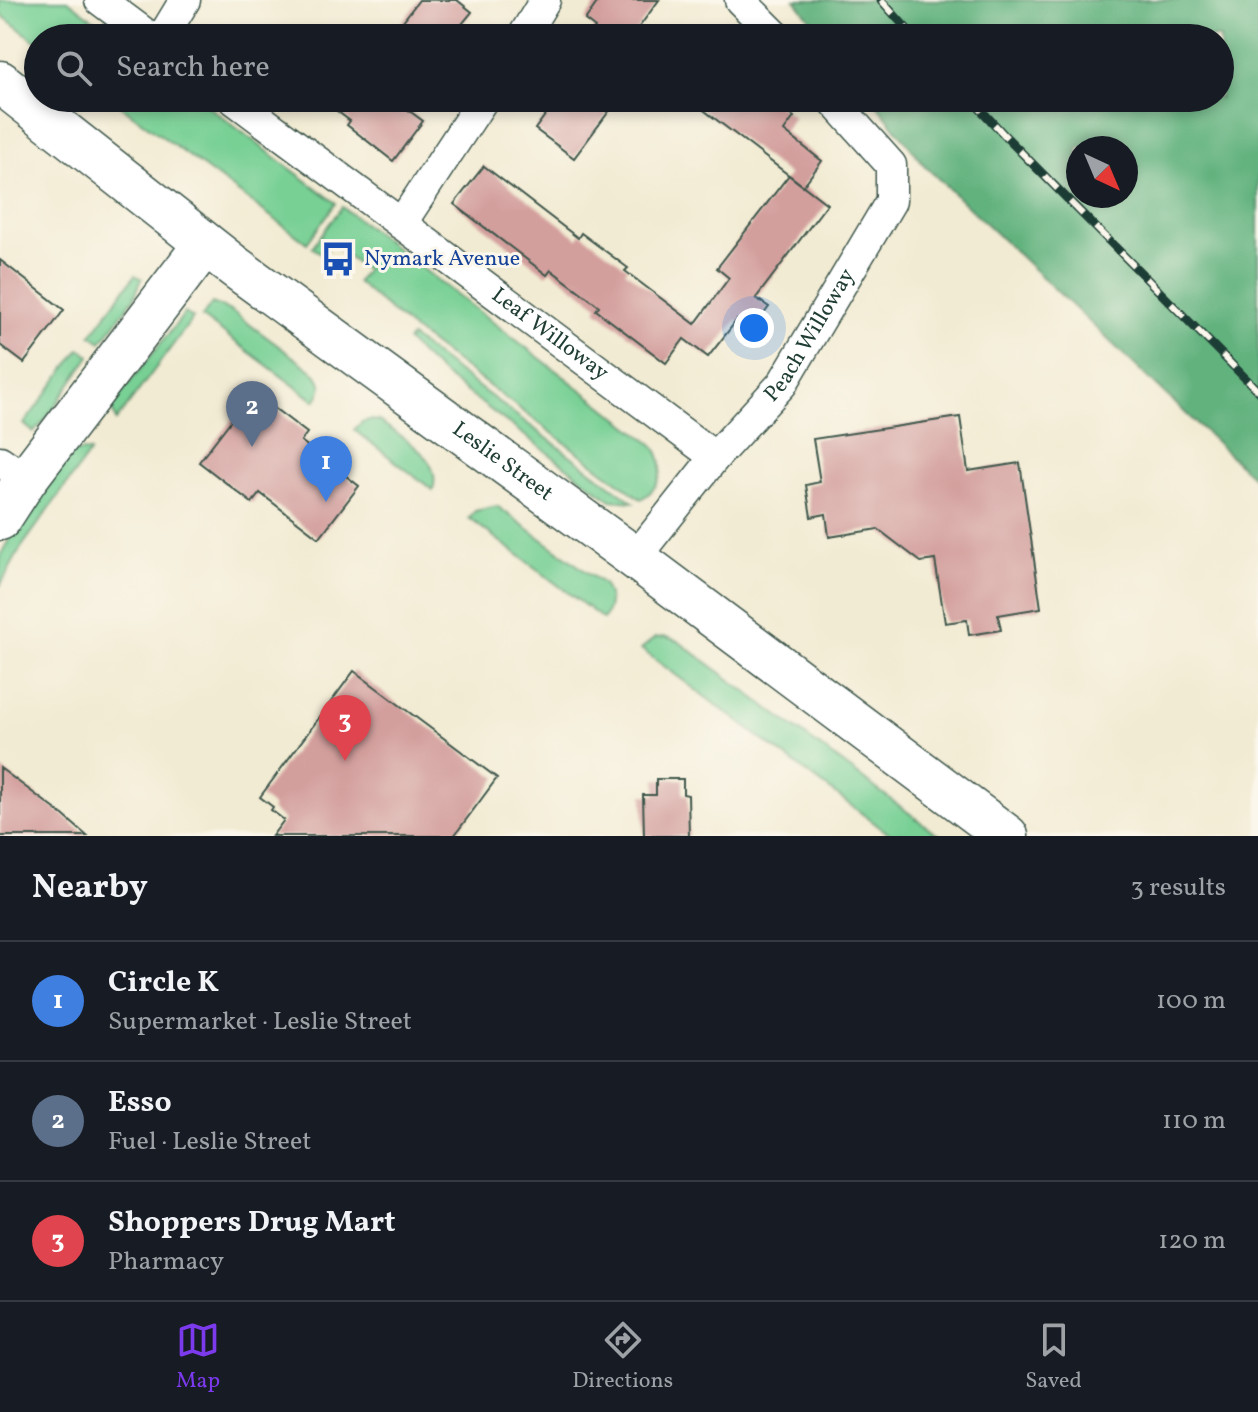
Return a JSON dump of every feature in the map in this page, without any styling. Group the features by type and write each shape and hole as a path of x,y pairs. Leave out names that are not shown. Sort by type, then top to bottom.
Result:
{"main road":[{"name":"Leslie Street","path":"0,82 24,101"},
{"name":"Leslie Street","path":"38,112 205,244 635,558 1007,836"},
{"path":"0,519 13,470 205,244"}],"street":[{"path":"100,0 132,24"},
{"path":"170,24 185,0"},
{"path":"530,24 545,0"},
{"path":"740,0 764,24"},
{"name":"Leaf Willoway","path":"251,112 715,457"},
{"path":"401,224 475,112"},
{"name":"Peach Willoway","path":"635,558 715,457 782,384 891,201 891,165 844,112"}],"green space":[{"path":"0,0 68,0 100,24 24,24 24,32 0,14"},
{"path":"795,0 1258,0 1258,482 925,166 883,112 1234,112 1234,24 814,24"},
{"path":"129,112 216,112 336,203 307,243"},
{"path":"342,207 652,444 661,467 654,488 641,499 411,328 357,282 366,270 332,244 322,255 312,247"},
{"path":"135,275 142,279 134,298 101,342 91,335"},
{"path":"212,303 233,312 315,373 321,387 315,401 202,317"},
{"path":"185,313 193,318 116,421 111,406"},
{"path":"411,337 633,502 611,500 441,373 407,341"},
{"path":"80,349 90,356 43,423 33,432 24,424"},
{"path":"379,421 426,458 432,468 433,490 354,430 362,422"},
{"path":"74,452 90,452 21,548 0,586 0,556 20,520"},
{"path":"497,506 603,584 609,602 603,619 469,518 475,511"},
{"path":"666,637 678,641 940,836 892,836 641,649 655,638"}],"building":[{"path":"419,0 457,0 472,12 462,24 401,24"},
{"path":"599,0 659,0 641,24 590,24 585,20"},
{"path":"338,112 411,112 423,121 393,161 347,125 350,121"},
{"path":"548,112 608,112 574,158 535,129"},
{"path":"706,112 787,112 794,117 784,131 822,161 803,186"},
{"path":"484,166 578,238 581,233 628,268 625,271 695,324 729,278 717,268 789,175 827,204 756,298 769,307 751,331 737,320 708,357 684,339 666,363 596,310 599,306 551,270 547,275 454,204"},
{"path":"0,260 64,310 24,363 0,345"},
{"path":"253,392 307,433 301,441 359,486 319,538 260,493 252,503 199,462"},
{"path":"960,417 968,471 1020,463 1041,608 998,615 1001,630 969,635 967,620 945,623 935,560 921,562 878,529 829,537 826,514 811,517 806,485 820,482 813,439"},
{"path":"354,671 497,778 454,836 272,836 284,820 260,797"},
{"path":"0,768 63,815 87,836 0,836"},
{"path":"656,779 683,779 683,794 688,795 689,836 644,836 643,795 656,795"}],"railway":[{"path":"881,0 902,24"},
{"path":"983,112 1258,391"}],"place":[{"name":"Nymark Avenue","path":"338,259"},
{"name":"Esso","path":"252,447"},
{"name":"Circle K","path":"326,502"},
{"name":"Shoppers Drug Mart","path":"345,761"}]}
